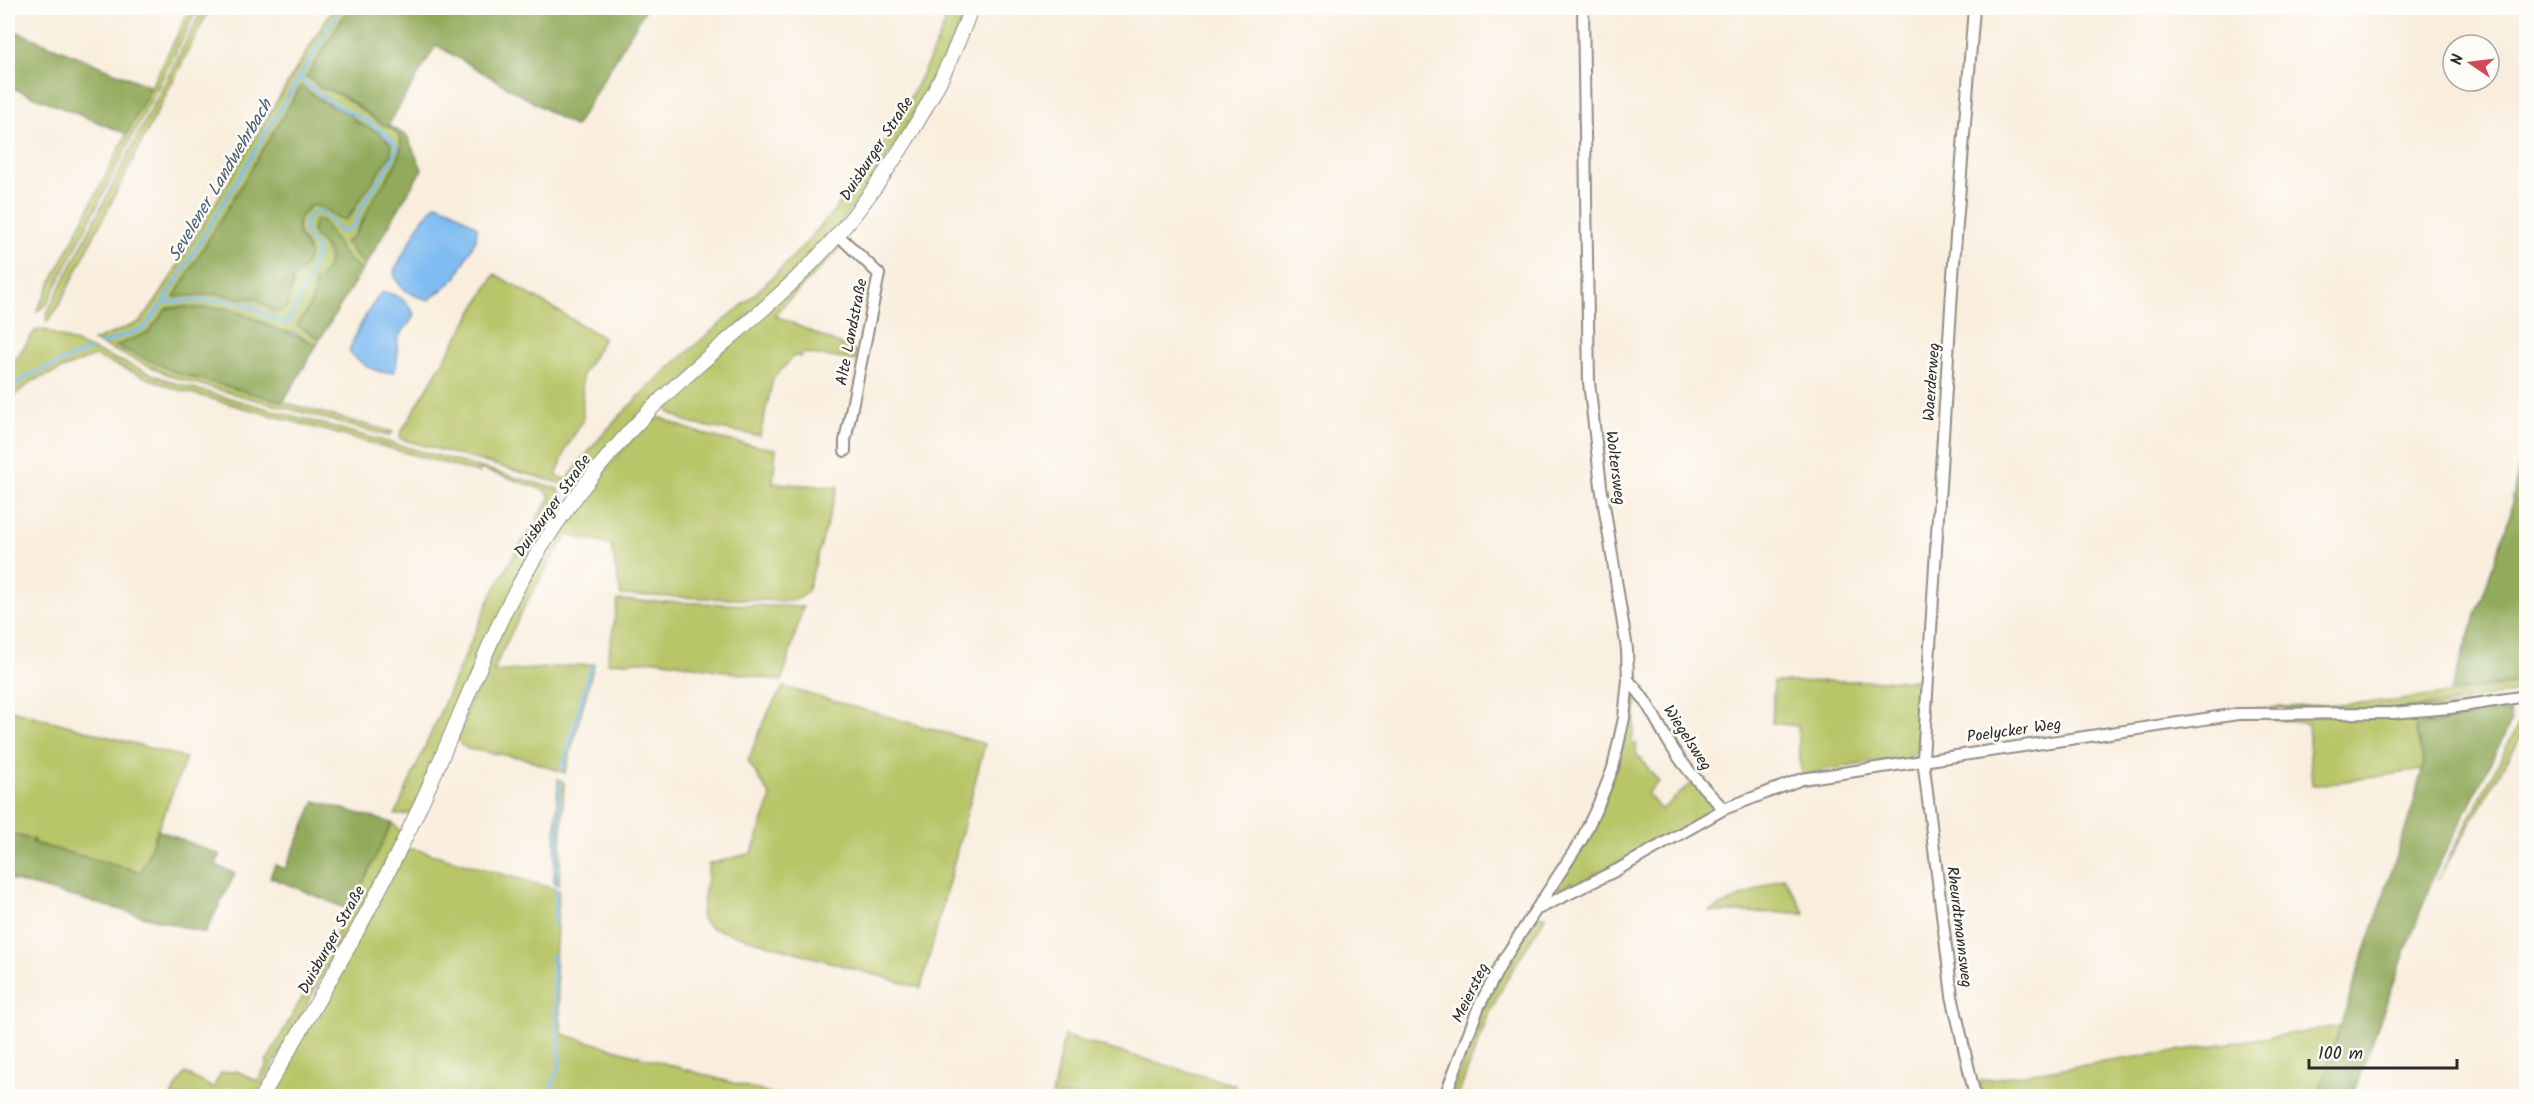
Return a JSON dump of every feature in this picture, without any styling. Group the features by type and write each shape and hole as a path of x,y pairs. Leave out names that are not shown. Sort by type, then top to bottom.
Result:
{"main road":[{"name":"Duisburger Straße","path":"262,1096 317,1002 403,842 490,644 536,555 578,493 650,410 778,296 838,235 880,180 926,104 961,35 971,8"}],"street":[{"name":"Woltersweg","path":"1537,910 1582,839 1600,801 1613,768 1624,718 1628,680 1627,649 1601,486 1589,382 1584,8"},
{"name":"Waerderweg","path":"1923,759 1953,275 1974,8"},
{"name":"Alte Landstraße","path":"838,235 879,274 845,441 845,451"},
{"name":"Wiegelsweg","path":"1628,680 1640,691 1672,748 1694,779 1724,809"},
{"name":"Poelycker Weg","path":"1537,910 1617,870 1724,809 1802,779 1923,759 2238,714 2392,713 2450,708 2526,696"},
{"name":"Rheurdtmannsweg","path":"1923,759 1952,996 1975,1096"},
{"name":"Meiersteg","path":"1445,1096 1479,1006 1504,959 1537,910"}],"green space":[{"path":"191,8 198,8 47,304 36,312"},
{"path":"203,8 210,8 57,309 47,322 46,315"},
{"path":"333,8 349,8 307,77 320,88 328,89 343,97 391,128 399,135 401,143 398,159 352,238 354,254 365,266 362,270 347,259 334,241 313,233 326,250 329,263 317,291 297,325 320,339 317,345 294,333 278,330 259,320 224,308 203,310 185,307 167,308 149,332 117,346 178,373 393,432 388,436 176,378 93,341 140,322 160,295","holes":["301,86 361,123 392,148 390,155 358,201 351,216 336,217 324,207 312,205 306,210 298,225 301,237 309,249 302,271 293,278 292,289 270,310 265,303 256,298 238,298 219,294 175,297"]},
{"path":"349,8 646,8 575,127 436,45 388,125 407,136 422,169 365,266 345,242 355,234 393,168 400,155 401,140 394,131 351,101 320,88 312,79 306,77"},
{"path":"951,8 966,8 953,43 901,136 869,186 829,237 578,484 563,484 400,439 400,434 495,274 604,338 582,375 583,420 567,447 556,476 567,480 583,458 638,397 749,300 789,261 846,195 894,125 934,48"},
{"path":"8,28 151,87 127,134 8,86"},
{"path":"301,86 321,101 351,115 355,122 378,132 391,144 391,155 346,220 312,205 302,215 297,228 298,233 310,255 302,271 293,278 287,308 274,313 256,298 238,298 219,294 174,297"},
{"path":"315,220 322,220 347,259 362,270 320,339 297,325 313,299 314,282 323,275 329,260 326,250 312,232"},
{"path":"836,245 842,246 774,315 859,353 857,361 802,353 801,357 794,356 773,379 760,436 692,424 668,412 667,401"},
{"path":"167,308 229,309 317,345 283,402 178,373 116,346 149,332"},
{"path":"42,329 174,383 558,489 566,502 411,814 395,815 492,594 551,497 544,490 481,469 479,473 172,388 94,356 33,381 8,400 8,370 35,331"},
{"path":"662,418 690,430 718,438 776,449 773,483 838,487 807,592 800,598 788,601 621,595 611,545 568,535 527,601 493,672 594,664 565,773 523,758 468,749 461,745 456,736 492,652 515,603 544,553 576,506 630,440 650,419"},
{"path":"2526,429 2526,682 2450,692 2509,518"},
{"path":"618,600 803,607 782,681 659,660 607,663"},
{"path":"1917,680 1923,686 1919,748 1911,757 1824,770 1801,776 1798,726 1772,723 1774,682"},
{"path":"2526,682 2526,691 2438,705 2389,709 2249,709 2394,701"},
{"path":"784,687 985,744 921,988 711,928 701,916 709,864 752,853 771,797 748,761 768,713"},
{"path":"1637,695 1632,745 1637,744 1636,753 1659,782 1647,793 1661,810 1693,782 1709,800 1711,813 1574,886 1571,881 1562,893 1557,885 1592,830 1630,697"},
{"path":"2498,703 2509,711 2415,727 2424,763 2422,770 2312,786 2308,724 2268,718"},
{"path":"8,709 186,758 141,872 33,843 34,840 8,833"},
{"path":"2526,710 2526,728 2438,879"},
{"path":"2509,711 2511,722 2433,877 2352,1096 2317,1096 2412,809 2424,763 2415,727"},
{"path":"558,779 564,782 559,885 554,883"},
{"path":"315,801 392,823 350,910 270,877 275,865 285,869"},
{"path":"392,823 402,832 256,1096 171,1096 185,1073 213,1088 221,1073 237,1071 257,1081 303,996 306,998 322,967 320,965"},
{"path":"158,830 220,855 216,865 235,874 205,933 8,879 8,833 34,840 33,843 141,872"},
{"path":"414,849 559,890 555,961 562,1034 779,1096 554,1096 555,1092 553,1096 269,1096 404,851"},
{"path":"1784,877 1805,913 1708,912"},
{"path":"1537,916 1546,916 1508,977 1488,1016 1458,1096 1450,1096 1484,1007 1506,964"},
{"path":"2341,1026 2317,1096 1981,1096 1979,1081"},
{"path":"1064,1036 1235,1085 1235,1096 1052,1096"}],"water":[{"path":"436,204 452,210 477,227 476,239 456,278 429,300 411,294 401,287 394,271 422,220"},
{"path":"385,292 403,300 414,315 399,337 394,372 381,372 369,368 349,352 367,314 381,293"}],"waterway":[{"name":"Sevelener Landwehrbach","path":"102,344 144,328 164,302 341,8"},
{"path":"164,302 230,301 250,306 271,318 288,323 318,250 305,232 308,217 313,212 322,212 341,233 355,224 364,203 388,167 397,147 382,131 331,102 300,78"},
{"name":"Sevelener Landwehrbach","path":"8,390 29,375 90,350"},
{"path":"562,770 591,666"},
{"path":"556,882 560,783"},
{"path":"554,924 556,891"},
{"path":"549,1096 560,1063 552,955"}]}
